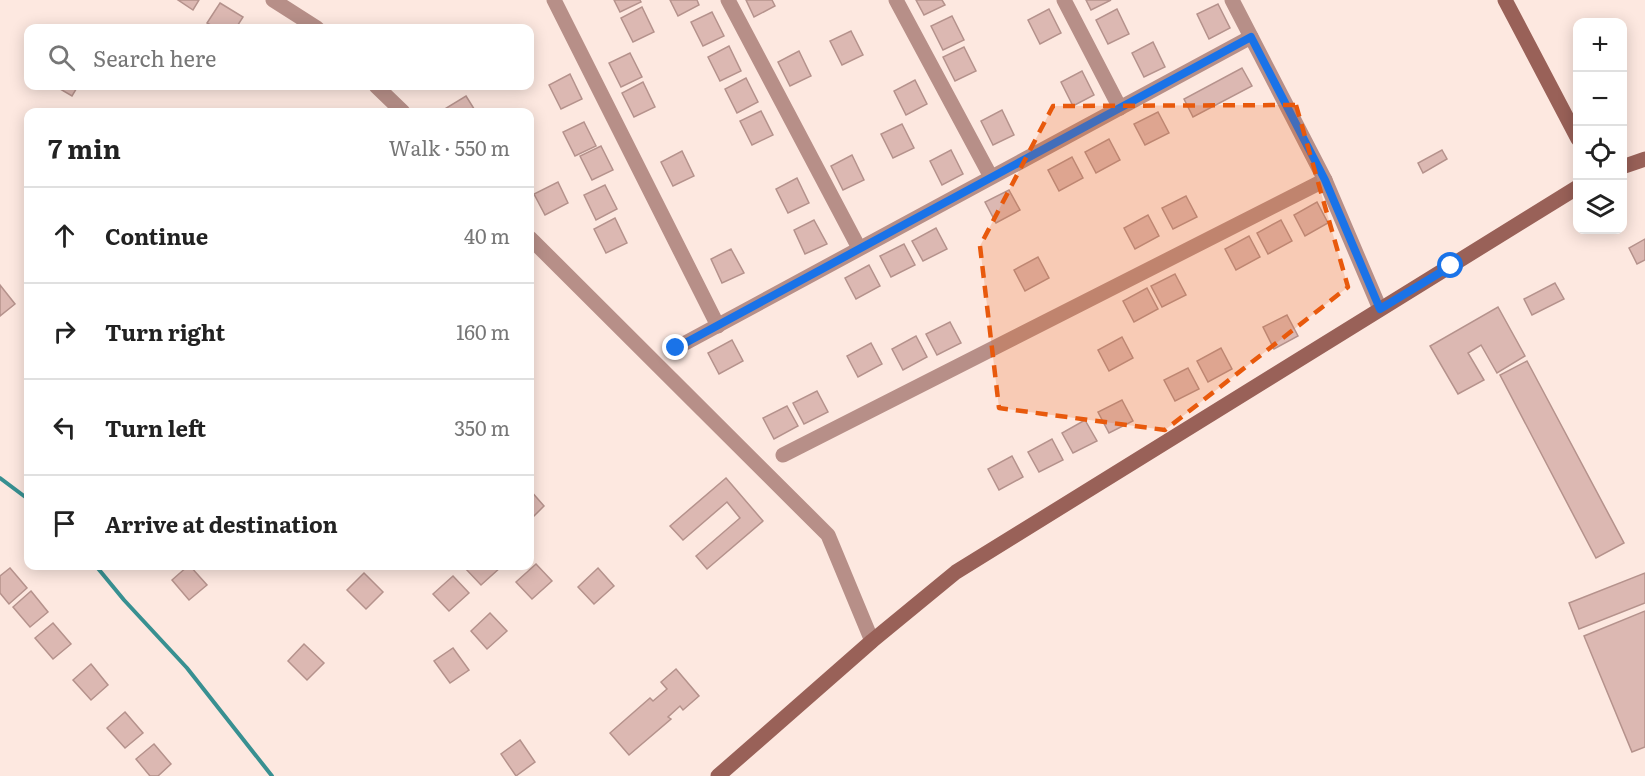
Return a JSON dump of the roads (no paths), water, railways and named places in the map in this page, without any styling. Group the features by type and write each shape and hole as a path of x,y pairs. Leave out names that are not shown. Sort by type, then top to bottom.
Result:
{"street":[{"path":"273,0 310,24"},
{"path":"554,0 718,326"},
{"path":"728,0 859,248"},
{"path":"896,0 992,177"},
{"path":"1064,0 1120,108"},
{"path":"1232,0 1325,180 1380,309"},
{"path":"1505,0 1573,129"},
{"path":"676,348 1251,37"},
{"path":"380,90 399,108"},
{"path":"1627,165 1645,159"},
{"path":"783,455 1325,180"},
{"path":"718,776 872,641 956,572 1573,190"},
{"path":"534,242 828,535 872,641"}],"waterway":[{"path":"0,478 24,496"},
{"path":"99,570 187,668 272,776"}]}
